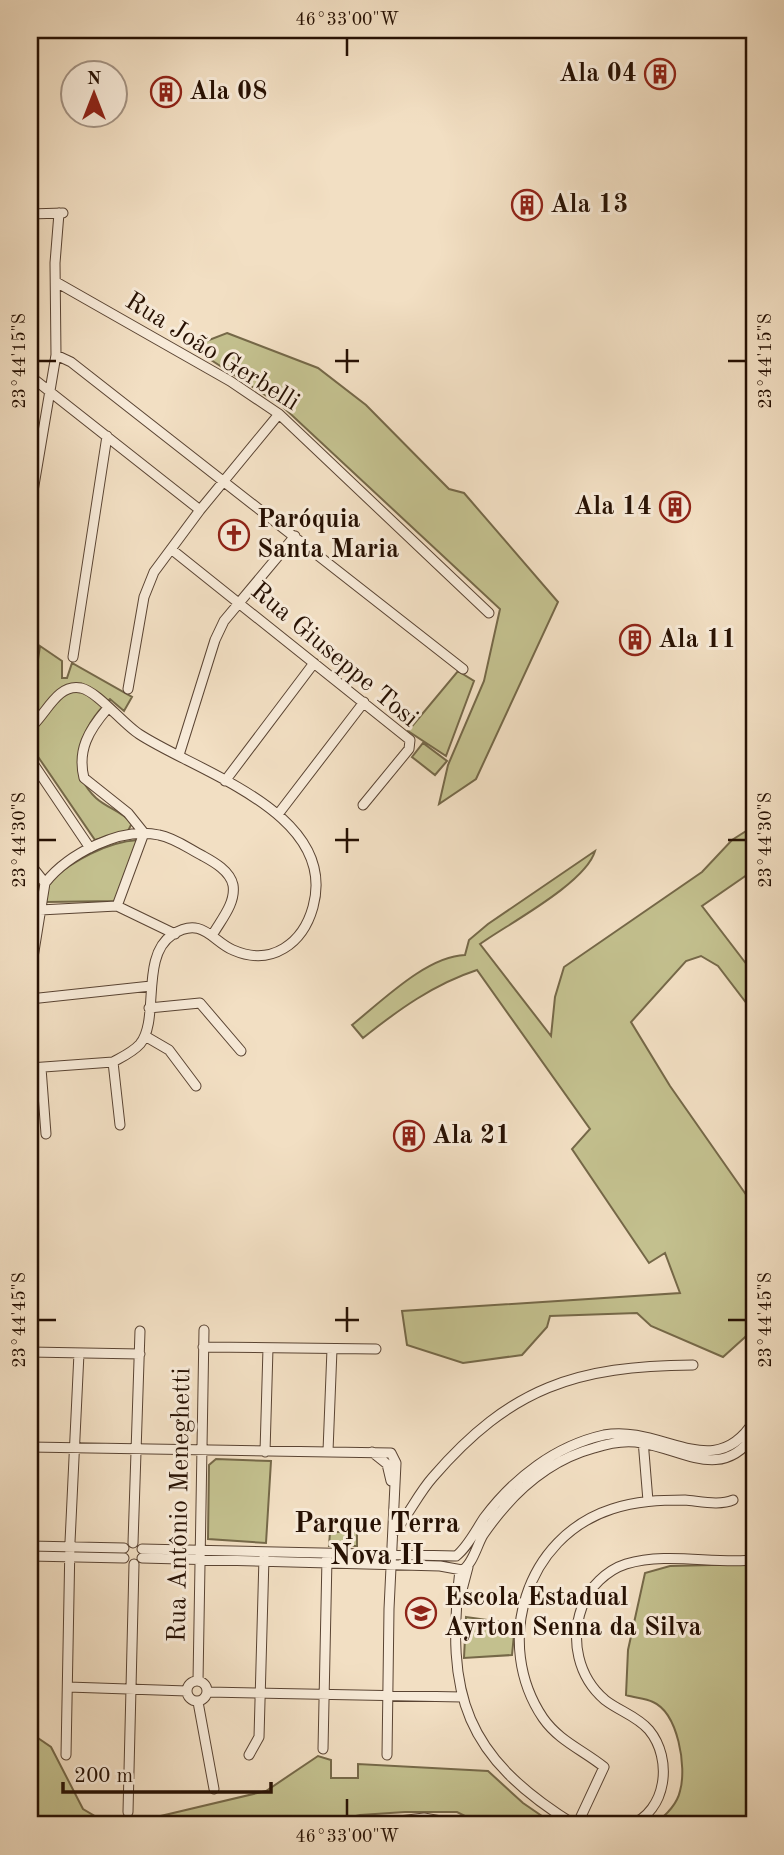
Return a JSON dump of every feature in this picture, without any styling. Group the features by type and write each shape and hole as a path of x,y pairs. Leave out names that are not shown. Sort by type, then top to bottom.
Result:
{"street":[{"path":"30,214 62,213 56,282 56,355 30,509"},
{"name":"Rua João Gerbelli","path":"56,282 230,381 279,414 489,613"},
{"path":"56,355 71,362 463,669"},
{"path":"30,376 200,510"},
{"path":"128,689 146,590 160,562 279,414"},
{"path":"73,657 107,436"},
{"path":"179,755 215,640 224,621 295,536"},
{"name":"Rua Giuseppe Tosi","path":"172,549 364,702 411,743 363,805"},
{"path":"225,781 314,663"},
{"path":"30,727 38,721 56,696 67,690 80,688 92,694 139,734 279,813 303,843 311,862 314,903 306,927 289,947 270,955 231,950 213,934 195,929 175,934 162,946 151,986 145,1036 139,1045 113,1062 30,1068"},
{"path":"279,813 364,702"},
{"path":"107,709 86,740 82,765 84,778 98,793 128,813 145,833"},
{"path":"30,760 90,848"},
{"path":"30,976 45,883 90,848 145,833 170,839 212,861 227,874 233,886 233,895 213,934"},
{"path":"117,906 145,833"},
{"path":"30,864 45,883"},
{"path":"40,910 117,906 175,934"},
{"path":"30,999 151,986"},
{"path":"149,1008 200,1003 241,1051"},
{"path":"145,1036 169,1050 196,1086"},
{"path":"113,1062 120,1125"},
{"path":"41,1068 46,1135"},
{"name":"Rua Antônio Meneghetti","path":"198,1681 204,1330"},
{"path":"128,1812 139,1557 133,1543 140,1331"},
{"path":"203,1347 376,1349"},
{"path":"265,1452 268,1348"},
{"path":"328,1451 332,1349"},
{"path":"30,1352 140,1354"},
{"path":"66,1755 79,1353"},
{"path":"393,1518 409,1507 487,1421 527,1397 561,1381 604,1369 693,1365"},
{"path":"391,1560 458,1555 495,1504 530,1469 571,1446 615,1434 692,1450 720,1451 736,1444 754,1421"},
{"path":"463,1566 507,1503 551,1466 594,1448 643,1439 684,1456 710,1460 736,1453 754,1435"},
{"path":"643,1439 649,1501"},
{"path":"30,1447 372,1452 387,1464 393,1490 387,1755"},
{"path":"458,1555 463,1566 463,1594 458,1602 454,1651 462,1697 478,1735 502,1770 543,1806 576,1825 604,1767 569,1746 542,1717 529,1694 520,1669 518,1627 531,1581 546,1557 568,1533 610,1509 649,1501 733,1500"},
{"path":"393,1533 405,1518 409,1507"},
{"path":"124,1553 133,1543"},
{"path":"30,1546 71,1552"},
{"path":"30,1556 71,1552 124,1553 139,1557 264,1556 391,1560 463,1566"},
{"path":"249,1755 259,1737 264,1556"},
{"path":"323,1749 327,1558"},
{"path":"629,1825 638,1822 657,1800 663,1782 662,1757 650,1731 634,1717 606,1700 586,1676 579,1662 576,1640 583,1603 597,1583 625,1565 653,1559 754,1560"},
{"path":"198,1681 205,1684 208,1692 205,1699 198,1702 190,1699 187,1691 190,1683 198,1681"},
{"path":"68,1687 187,1691"},
{"path":"208,1692 462,1697"},
{"path":"198,1702 214,1789"},
{"path":"367,1825 424,1818 463,1825"}],"shaded area":[{"path":"227,333 318,368 366,405 449,489 464,493 558,602 476,779 439,804 448,765 484,681 500,609 282,406 191,347"},
{"path":"40,646 62,661 62,678 67,678 72,663 132,697 124,711 110,699 100,709 85,734 79,760 80,773 86,786 96,798 132,823 128,831 95,840 30,745 30,711"},
{"path":"458,671 474,681 446,756 408,731"},
{"path":"423,743 447,761 435,775 412,757"},
{"path":"754,826 754,870 702,906 754,974 754,1013 718,966 701,956 686,961 631,1022 670,1086 754,1206 754,1329 723,1357 651,1326 637,1313 550,1316 547,1327 522,1355 463,1363 407,1345 402,1311 680,1293 665,1253 649,1263 572,1149 590,1129 477,970 417,999 363,1038 352,1025 420,971 450,957 465,955 469,940 488,924 595,851 589,863 562,889 480,944 551,1036 555,997 564,967 702,872 732,840"},
{"path":"138,840 115,901 46,902 49,881 69,866 114,844"},
{"path":"216,1459 271,1461 266,1543 208,1539 209,1465"},
{"path":"330,1532 357,1532 357,1546 329,1546"},
{"path":"754,1564 754,1825 653,1825 676,1801 682,1781 682,1769 678,1742 669,1717 653,1702 626,1695 628,1650 645,1573 670,1566"},
{"path":"466,1617 515,1624 512,1655 464,1658"},
{"path":"30,1658 33,1659 35,1736 51,1747 83,1809 100,1819 131,1823 266,1791 318,1756 331,1760 331,1778 358,1778 358,1764 488,1771 523,1803 555,1825 483,1825 457,1812 405,1812 360,1815 316,1825 30,1825"}],"place":[{"name":"Ala 04","path":"660,74"},
{"name":"Ala 08","path":"166,92"},
{"name":"Ala 13","path":"527,205"},
{"name":"Ala 14","path":"675,507"},
{"name":"Paróquia Santa Maria","path":"234,535"},
{"name":"Ala 11","path":"635,640"},
{"name":"Ala 21","path":"409,1136"},
{"name":"Escola Estadual Ayrton Senna da Silva","path":"421,1613"}],"district":[{"name":"Parque Terra Nova II","path":"377,1541"}]}
